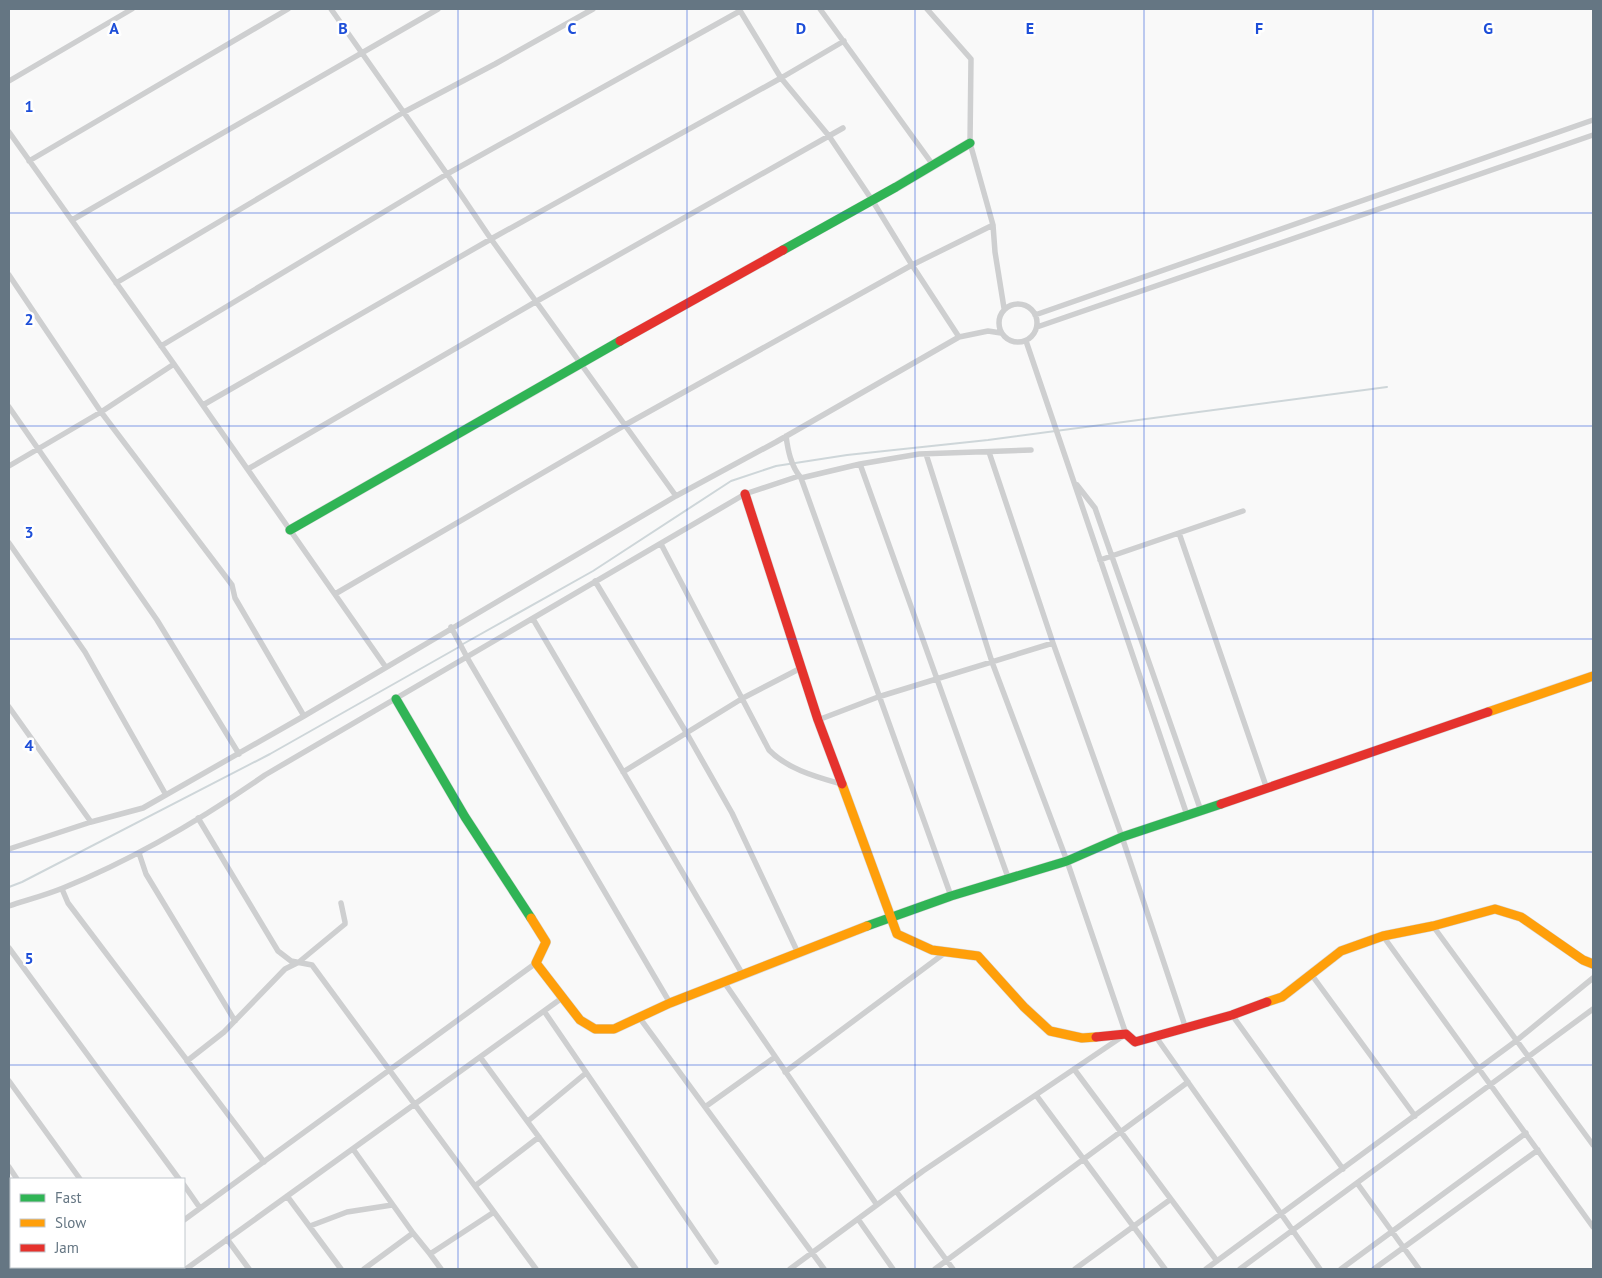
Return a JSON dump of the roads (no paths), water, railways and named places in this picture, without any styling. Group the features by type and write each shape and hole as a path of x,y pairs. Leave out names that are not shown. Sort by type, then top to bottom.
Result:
{"street":[{"path":"9,81 132,9"},
{"path":"29,161 288,9"},
{"path":"331,9 491,239 676,496"},
{"path":"72,220 438,9"},
{"path":"116,283 404,112 593,9"},
{"path":"820,9 933,165"},
{"path":"927,9 971,59 970,143 993,225 994,252 1004,308 998,324 1001,334 1015,343 1031,338 1037,327 1035,315 1027,306 1019,304 1004,308"},
{"path":"161,346 447,174 740,10 781,78 829,136 872,200 959,337"},
{"path":"203,405 491,239 844,41"},
{"path":"1035,315 1593,120"},
{"path":"248,469 537,301 843,128"},
{"path":"9,132 385,666"},
{"path":"1037,327 1593,135"},
{"path":"290,530 970,143"},
{"path":"335,594 625,425 912,265 993,225"},
{"path":"9,275 101,412 232,585 235,598 304,716"},
{"path":"9,849 91,822 143,808 304,716 385,666 676,496 786,436 959,337 988,331 1001,334"},
{"path":"1026,341 1187,815"},
{"path":"9,466 101,412 174,364"},
{"path":"9,407 157,620 239,754"},
{"path":"786,436 788,450 951,896"},
{"path":"9,906 62,889 139,853 265,775 745,494 798,475 860,464 926,454 1031,450"},
{"path":"989,452 1186,1029"},
{"path":"926,454 992,662 1067,861 1126,1034 1135,1042 1232,1015 1282,997 1341,952 1383,936 1433,926 1495,909 1522,917 1583,960 1593,964"},
{"path":"860,464 938,678 1008,880"},
{"path":"1073,480 1095,508 1201,811"},
{"path":"745,494 818,720 897,934 932,950 978,956 1024,1007 1050,1031 1082,1038 1126,1034"},
{"path":"1100,560 1243,511"},
{"path":"1179,533 1267,789"},
{"path":"9,543 85,652 166,795"},
{"path":"661,544 769,750 779,760 842,784"},
{"path":"595,581 686,732 732,813 798,953"},
{"path":"533,618 743,975"},
{"path":"451,628 670,1003"},
{"path":"818,720 878,696 1053,643"},
{"path":"623,772 743,698 801,668"},
{"path":"536,963 580,1020 595,1029 614,1029 670,1003 891,917 951,896 1067,861 1122,838 1187,815 1593,676"},
{"path":"185,1219 536,963 546,942 465,818 396,699"},
{"path":"9,707 91,822"},
{"path":"198,818 278,951 291,961 312,964 536,1269"},
{"path":"139,853 146,874 236,1021"},
{"path":"62,889 68,903 264,1162"},
{"path":"187,1061 236,1021 285,969 299,962 346,922 341,903"},
{"path":"1433,926 1593,1145"},
{"path":"1383,936 1593,1227"},
{"path":"9,948 178,1178"},
{"path":"785,1072 946,952"},
{"path":"1311,974 1415,1116"},
{"path":"1206,1269 1516,1041 1593,978"},
{"path":"724,982 877,1205"},
{"path":"186,1269 562,998"},
{"path":"1240,1269 1593,1009"},
{"path":"544,1011 716,1262"},
{"path":"1232,1015 1343,1169"},
{"path":"639,1017 824,1269"},
{"path":"790,1269 896,1191 1126,1034"},
{"path":"1156,1037 1320,1269"},
{"path":"480,1057 636,1269"},
{"path":"705,1107 775,1057"},
{"path":"1074,1069 1217,1262"},
{"path":"528,1121 586,1073"},
{"path":"9,1081 79,1178"},
{"path":"934,1269 1188,1082"},
{"path":"1036,1094 1165,1269"},
{"path":"1341,1269 1526,1133"},
{"path":"475,1186 539,1136"},
{"path":"353,1149 412,1233 441,1269"},
{"path":"1374,1269 1538,1150"},
{"path":"9,1167 16,1178"},
{"path":"1357,1183 1418,1269"},
{"path":"185,1186 200,1208"},
{"path":"896,1191 952,1269"},
{"path":"287,1196 341,1269"},
{"path":"1075,1269 1171,1199"},
{"path":"310,1226 347,1212 392,1205"},
{"path":"430,1254 494,1212"},
{"path":"858,1219 893,1269"},
{"path":"364,1269 412,1233"},
{"path":"227,1240 249,1269"}],"waterway":[{"path":"463,644 593,571 731,481 776,466 847,455 988,440 1387,387"},
{"path":"9,887 270,754 459,647"}]}
